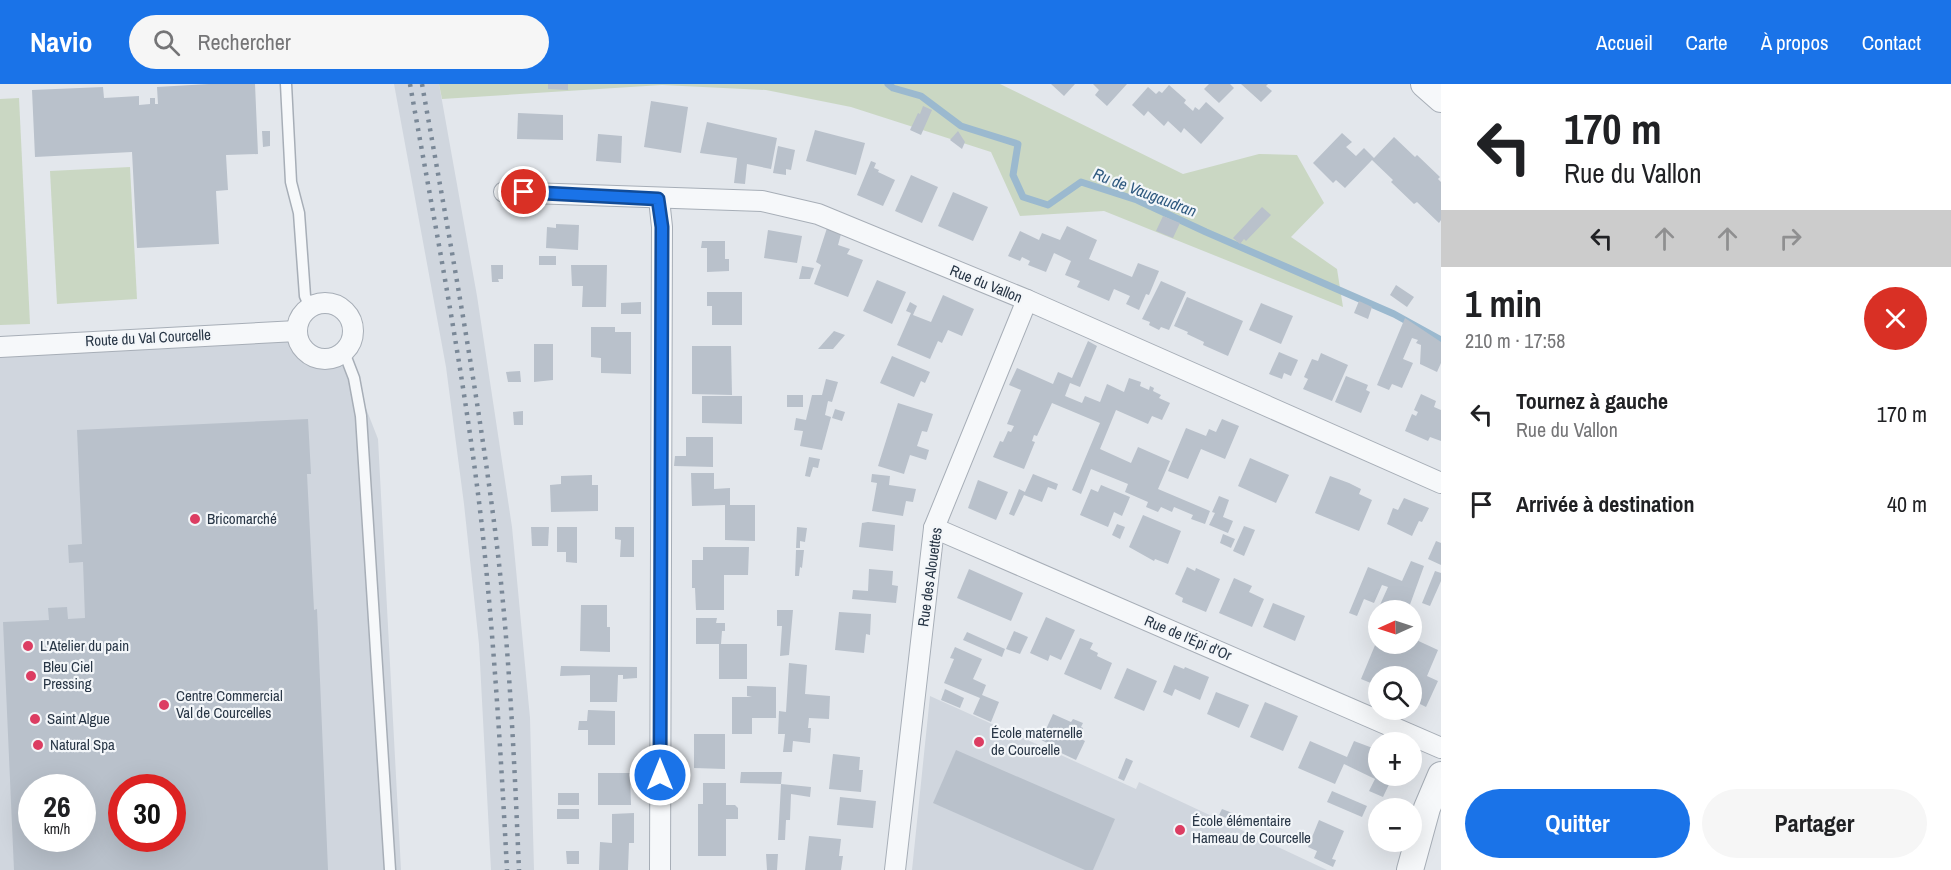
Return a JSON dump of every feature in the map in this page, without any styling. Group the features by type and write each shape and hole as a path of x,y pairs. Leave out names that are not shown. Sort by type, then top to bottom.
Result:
{"street":[{"path":"1424,84 1441,99"},
{"name":"Rue du Vallon","path":"504,192 762,201 818,214 1027,300 1441,483"},
{"path":"658,199 662,227 660,870"},
{"name":"Rue des Alouettes","path":"895,870 934,528 1027,300"},
{"path":"328,303 345,310 353,327 353,336 344,352 330,359 314,357 302,346 297,331 299,321 310,307 328,303"},
{"name":"Route du Val Courcelle","path":"0,347 297,331"},
{"name":"Rue de l'Épi d'Or","path":"934,528 1441,748"},
{"path":"1410,870 1427,808 1441,775"}],"lane":[{"path":"286,84 291,182 299,213 305,296 310,307"},
{"path":"344,352 354,378 361,416 390,870"}],"shaded area":[{"path":"394,84 439,84 477,296 512,527 530,718 534,870 491,870 479,644 464,504 446,367"},
{"path":"298,339 307,353 322,359 338,357 344,352 378,439 401,870 0,870 0,346"},
{"name":"École maternelle de Courcelle","path":"930,696 1136,789 1139,782 1327,870 912,870"}],"green space":[{"path":"439,84 1000,84 1183,174 1259,154 1297,155 1324,203 1291,237 1337,269 1343,307 1104,211 1020,216 991,152 851,107 766,90 662,85 442,99"},
{"path":"19,98 30,324 0,325 0,99"},
{"path":"130,167 137,299 57,304 50,171"}],"building":[{"path":"255,84 258,154 226,155 228,190 216,191 219,244 137,248 132,152 35,157 32,90 103,87 104,98 139,96 139,105 150,104 150,98 155,98 155,104 158,104 157,87"},
{"path":"548,84 568,84 568,90 548,89"},
{"path":"1051,84 1075,84 1064,96"},
{"path":"1093,84 1127,84 1107,106 1095,95 1099,90"},
{"path":"1209,84 1230,84 1234,88 1219,103 1204,89"},
{"path":"1241,84 1268,84 1266,86 1272,91 1261,102"},
{"path":"1169,85 1186,100 1184,103 1193,111 1195,107 1199,110 1206,102 1224,118 1201,144 1184,128 1181,133 1168,121 1164,126 1148,111 1144,116 1132,105 1148,87 1156,94 1159,91 1162,93"},
{"path":"651,101 688,107 681,153 644,147"},
{"path":"923,106 932,110 921,135 910,130"},
{"path":"518,113 563,115 563,140 517,139"},
{"path":"707,122 777,138 771,169 747,164 745,184 734,183 737,158 700,153"},
{"path":"815,130 865,143 856,175 806,161"},
{"path":"262,131 270,131 270,146 263,147"},
{"path":"958,131 965,142 962,149 950,140"},
{"path":"1342,133 1352,142 1346,147 1356,156 1364,148 1374,158 1394,137 1415,157 1417,155 1440,177 1438,179 1441,182 1441,220 1439,223 1417,202 1414,204 1372,160 1345,188 1336,180 1333,183 1313,163"},
{"path":"598,134 622,136 621,163 596,161"},
{"path":"778,146 795,150 791,170 786,169 786,175 773,173"},
{"path":"871,161 876,163 874,168 879,170 878,172 895,180 883,206 857,195"},
{"path":"911,175 938,187 922,223 895,211"},
{"path":"953,192 988,207 973,241 938,226"},
{"path":"1262,207 1271,215 1246,241 1244,239 1240,244 1233,238"},
{"path":"1163,216 1180,223 1173,238 1156,231"},
{"path":"556,224 579,225 578,250 546,248 547,227 556,228"},
{"path":"1067,226 1097,240 1089,259 1132,277 1138,263 1159,271 1149,295 1146,294 1139,310 1126,304 1130,296 1114,289 1109,301 1077,287 1080,281 1065,275 1071,261 1054,253 1046,272 1028,265 1030,261 1022,257 1020,261 1008,256 1020,231 1039,240 1042,233 1060,240"},
{"path":"827,228 841,234 838,245 850,249 847,254 863,260 848,297 814,284 821,265 816,262"},
{"path":"768,230 802,236 797,263 764,258"},
{"path":"702,241 725,241 725,259 729,259 729,271 707,272 707,248 701,248"},
{"path":"539,256 556,256 556,265 539,265"},
{"path":"491,265 503,265 503,279 498,279 499,282 492,282"},
{"path":"571,265 607,265 606,307 582,307 583,286 572,286"},
{"path":"802,266 814,268 810,279 799,279"},
{"path":"877,280 906,292 892,324 863,311"},
{"path":"1161,281 1186,292 1169,330 1161,327 1159,330 1149,325 1150,322 1142,319"},
{"path":"1396,285 1414,297 1407,307 1390,295"},
{"path":"707,292 742,292 742,325 712,325 712,306 707,306"},
{"path":"943,295 974,309 962,336 948,330 942,343 938,341 930,359 897,345 911,313 906,311 910,302 917,306 913,315 931,322"},
{"path":"1187,297 1243,321 1228,356 1203,345 1204,342 1174,326"},
{"path":"1359,301 1372,307 1368,319 1354,313"},
{"path":"641,302 641,314 621,314 621,303"},
{"path":"1261,303 1293,316 1281,344 1249,330"},
{"path":"1405,318 1441,342 1441,363 1437,372 1420,364 1421,345 1416,343 1418,340 1412,338 1403,359 1413,363 1402,388 1392,384 1389,390 1377,385"},
{"path":"591,327 615,327 615,332 631,332 631,374 601,373 601,358 591,357"},
{"path":"834,331 845,335 833,349 818,349"},
{"path":"1088,341 1097,346 1080,387 1070,383 1065,396 1082,403 1085,396 1100,402 1107,384 1124,392 1129,378 1141,382 1140,386 1149,390 1150,386 1154,388 1153,391 1161,395 1159,398 1170,403 1162,420 1152,416 1148,424 1116,410 1100,449 1131,463 1138,447 1170,461 1158,489 1210,511 1205,524 1191,519 1193,515 1174,507 1172,512 1161,507 1158,512 1146,507 1148,502 1125,492 1128,484 1091,469 1081,494 1072,490 1100,423 1052,403 1037,436 1034,435 1032,441 1035,442 1024,469 993,457 1000,441 1003,442 1008,431 1011,432 1014,426 1007,424 1021,390 1009,385 1017,368 1053,384 1058,372 1072,378"},
{"path":"534,344 553,344 553,380 534,382"},
{"path":"692,346 731,346 732,395 692,394"},
{"path":"1279,352 1298,360 1291,376 1284,373 1282,379 1269,374"},
{"path":"1321,353 1348,365 1332,401 1303,389 1308,379 1304,377 1312,359 1318,361"},
{"path":"892,356 930,372 925,383 921,381 914,397 880,383"},
{"path":"520,371 521,382 508,382 506,372"},
{"path":"1346,376 1368,385 1366,390 1370,392 1361,413 1335,402"},
{"path":"826,379 838,382 832,402 828,401 825,415 831,417 822,450 800,446 803,431 794,430 796,418 806,420 812,395 822,395"},
{"path":"1421,394 1436,401 1434,407 1441,410 1441,441 1430,437 1428,441 1405,431 1412,414 1416,416 1418,412 1414,410"},
{"path":"787,395 803,395 803,407 787,407"},
{"path":"702,396 742,396 742,424 702,423"},
{"path":"898,403 933,414 927,432 922,431 917,446 929,450 926,460 910,455 904,474 878,466"},
{"path":"835,409 845,412 842,421 832,418"},
{"path":"523,411 523,425 514,425 513,412"},
{"name":"Centre Commercial Val de Courcelles","path":"308,419 311,474 307,474 314,610 317,609 328,870 14,870 3,622 49,620 48,608 67,607 68,619 85,618 83,562 69,563 68,545 82,544 77,430"},
{"path":"1222,419 1239,426 1225,459 1201,449 1188,479 1168,471 1186,428 1206,436 1209,429 1216,432"},
{"path":"686,437 713,437 713,467 674,466 675,456 686,456"},
{"path":"809,457 820,459 818,468 813,467 810,477 805,476"},
{"path":"1250,458 1289,475 1276,503 1238,486"},
{"path":"691,473 714,473 714,489 730,488 730,505 755,505 755,541 725,540 725,505 692,506"},
{"path":"872,474 890,476 889,485 916,489 913,502 906,501 903,516 872,511 877,483 871,482"},
{"path":"1033,474 1058,484 1056,490 1048,487 1042,502 1024,495 1014,516 1009,514 1019,489 1025,492"},
{"path":"592,475 592,485 598,485 598,511 551,512 550,485 561,484 561,476"},
{"path":"1330,476 1361,489 1359,494 1372,500 1359,531 1315,513"},
{"path":"978,480 1008,492 996,520 968,508"},
{"path":"1101,485 1130,497 1122,516 1114,512 1108,527 1080,515 1091,489 1098,492"},
{"path":"1219,496 1229,500 1223,517 1233,521 1228,533 1209,525"},
{"path":"1404,498 1429,508 1422,522 1419,521 1412,536 1387,524 1393,508 1398,510"},
{"path":"1143,515 1181,531 1168,564 1155,559 1154,561 1129,547"},
{"path":"862,523 895,525 893,551 859,547"},
{"path":"1117,524 1125,527 1120,539 1112,535"},
{"path":"1244,526 1255,530 1244,556 1233,551"},
{"path":"531,527 549,527 548,546 532,546"},
{"path":"557,527 577,527 577,563 566,562 566,552 557,552"},
{"path":"615,527 634,527 634,557 620,557 621,540 615,539"},
{"path":"797,527 807,528 805,542 800,541 800,548 796,548"},
{"path":"1223,534 1235,539 1231,548 1220,543"},
{"path":"1436,541 1441,543 1441,565 1428,559"},
{"path":"703,547 749,547 748,575 724,575 724,610 696,610 695,588 692,588 692,560 703,560"},
{"path":"796,550 804,550 799,576 795,576"},
{"path":"1411,561 1424,566 1412,600 1382,600 1388,587 1382,585 1375,600 1364,599 1357,616 1349,613 1368,567 1402,581"},
{"path":"1187,567 1195,571 1196,568 1220,579 1206,612 1182,602 1183,598 1175,594"},
{"path":"869,569 893,571 892,585 898,586 896,603 852,599 853,590 868,591"},
{"path":"969,569 1023,593 1011,621 957,598"},
{"path":"1435,571 1441,573 1441,581 1430,606 1422,603"},
{"path":"1234,578 1252,586 1249,592 1264,599 1252,627 1219,613"},
{"path":"1273,603 1305,616 1295,641 1263,627"},
{"path":"581,605 607,605 610,652 580,651"},
{"path":"777,610 793,610 789,655 780,656 782,626 777,626"},
{"path":"839,612 871,614 870,635 866,634 864,653 835,650"},
{"path":"1046,617 1075,630 1061,660 1050,655 1048,661 1030,653"},
{"path":"696,618 717,618 716,623 725,623 721,644 747,644 747,679 719,679 719,644 696,644"},
{"path":"1014,631 1028,637 1020,654 1006,649"},
{"path":"967,632 1005,649 1002,657 963,640"},
{"path":"1080,638 1093,643 1090,649 1098,653 1097,656 1112,663 1101,690 1064,674"},
{"path":"1422,643 1438,650 1427,676 1438,681 1426,707 1422,705 1422,666 1368,666 1368,682 1361,679 1371,654 1422,654"},
{"path":"955,647 982,659 973,679 986,685 982,695 999,702 991,722 973,714 980,698 944,683 954,659 950,658"},
{"path":"789,663 807,665 805,694 830,696 829,719 809,718 810,743 793,741 792,752 783,752 785,734 778,734 779,711 786,712"},
{"path":"1174,665 1209,677 1200,700 1175,689 1172,696 1163,692"},
{"path":"561,666 637,667 637,678 623,679 623,675 618,675 617,702 590,702 590,675 560,676"},
{"path":"1127,668 1157,681 1144,711 1114,698"},
{"path":"747,686 776,687 776,718 752,718 752,734 732,734 732,697 752,697 747,696"},
{"path":"945,689 964,698 960,708 941,700"},
{"path":"1216,692 1249,705 1239,728 1207,714"},
{"path":"1265,702 1298,716 1283,751 1250,737"},
{"path":"588,710 615,711 615,745 588,745 588,730 578,730 579,721 587,721"},
{"path":"1053,714 1071,722 1073,719 1083,723 1079,738 1085,741 1076,760 1041,740"},
{"path":"694,734 725,734 725,769 694,768"},
{"path":"1310,741 1347,757 1354,741 1368,746 1368,776 1344,764 1335,784 1298,768"},
{"path":"956,750 1115,819 1093,870 1085,870 933,803"},
{"path":"833,754 860,757 859,770 863,770 861,792 829,789"},
{"path":"1126,758 1133,761 1124,781 1118,778"},
{"path":"741,772 782,772 781,784 740,783"},
{"path":"598,773 630,773 631,805 598,805"},
{"path":"703,783 726,783 726,805 735,805 738,808 738,819 726,819 726,856 698,856 698,804 703,804"},
{"path":"781,784 811,787 810,797 791,794 790,820 786,820 785,840 778,840"},
{"path":"1372,786 1388,786 1383,797 1369,791"},
{"path":"1332,791 1367,806 1362,817 1327,802"},
{"path":"558,793 579,793 579,805 558,805"},
{"path":"840,797 876,801 873,828 837,825"},
{"path":"557,809 579,809 579,819 557,819"},
{"path":"1222,809 1235,814 1231,820 1219,815"},
{"path":"634,813 634,843 629,843 628,870 599,870 600,842 612,843 612,814"},
{"path":"1319,820 1344,831 1332,859 1336,860 1333,867 1314,858 1317,851 1308,847"},
{"path":"809,836 841,839 839,856 843,856 841,870 805,870"},
{"path":"566,851 579,851 579,864 567,864"},
{"path":"766,854 778,854 777,870 767,870"}],"waterway":[{"name":"Ru de Vaugaudran","path":"888,84 893,88 921,96 961,126 1018,144 1013,175 1023,197 1048,205 1081,182 1137,200 1394,314 1441,340"}],"railway":[{"path":"410,84 459,360 482,527 497,698 507,870"},
{"path":"422,84 470,357 494,522 507,652 519,870"}],"place":[{"name":"Bricomarché","path":"195,519"},
{"name":"L'Atelier du pain","path":"28,646"},
{"name":"Bleu Ciel Pressing","path":"31,676"},
{"name":"Centre Commercial Val de Courcelles","path":"164,705"},
{"name":"Saint Algue","path":"35,719"},
{"name":"École maternelle de Courcelle","path":"979,742"},
{"name":"Natural Spa","path":"38,745"},
{"name":"École élémentaire Hameau de Courcelle","path":"1180,830"}],"route":[{"path":"524,192 658,199 662,227 660,775"}]}
